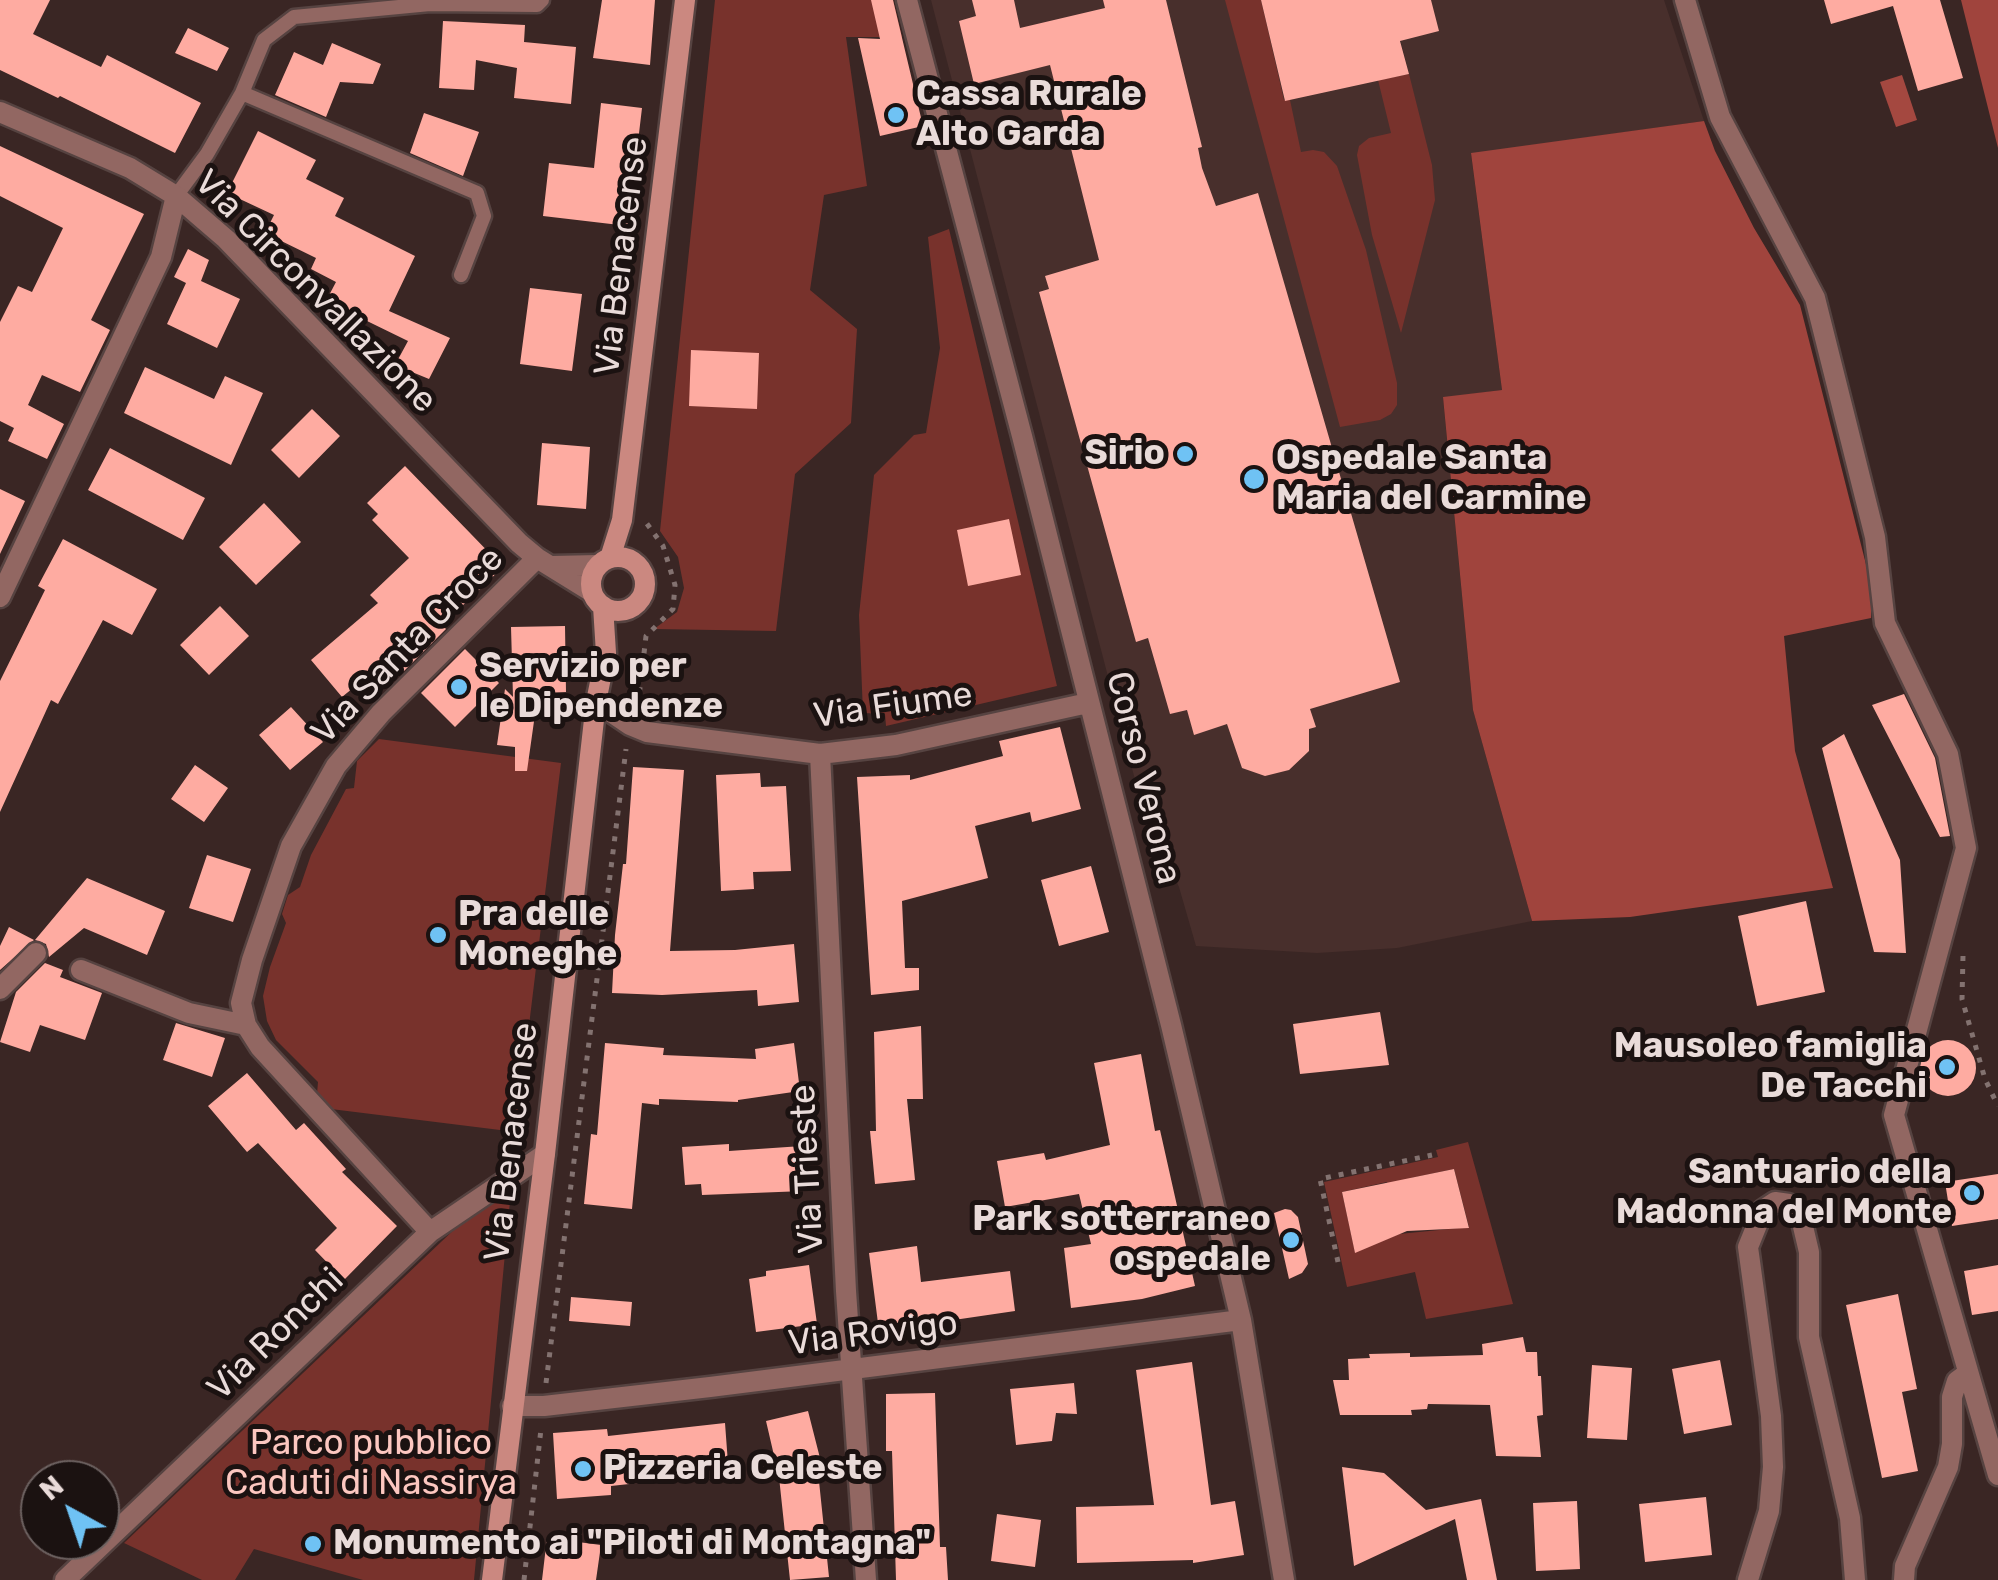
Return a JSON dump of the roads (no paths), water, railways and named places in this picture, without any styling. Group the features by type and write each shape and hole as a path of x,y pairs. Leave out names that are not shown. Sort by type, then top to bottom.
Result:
{"main road":[{"name":"Via Benacense","path":"606,653 593,573 604,562 622,520 684,0"},
{"name":"Via Benacense","path":"492,1580 596,702 606,653 645,588 622,520"},
{"path":"604,562 626,558 639,566"},
{"path":"597,599 617,611 632,608"}],"street":[{"name":"Corso Verona","path":"908,0 1138,886 1242,1320 1284,1580"},
{"path":"1685,0 1720,118 1816,298 1875,537 1886,623 1948,754 1966,848 1894,1116 1998,1475"},
{"path":"1694,31 1702,0"},
{"name":"Via Circonvallazione","path":"0,112 130,168 176,196 226,239 544,562 597,599"},
{"path":"0,597 161,257 176,196"},
{"path":"544,562 604,562"},
{"name":"Via Santa Croce","path":"246,1024 241,1002 252,960 291,846 320,790 381,713 544,562"},
{"name":"Via Fiume","path":"596,702 647,732 820,754 896,746 1088,703"},
{"name":"Via Trieste","path":"820,754 866,1580"},
{"path":"0,989 36,953"},
{"path":"81,970 189,1012 246,1024 260,1048 430,1232"},
{"name":"Via Ronchi","path":"65,1580 430,1232 545,1154"},
{"path":"1748,1580 1769,1511 1773,1466 1771,1416 1748,1248 1763,1210 1775,1202 1789,1204 1801,1218 1809,1252 1809,1337 1850,1518 1854,1580"},
{"name":"Via Rovigo","path":"512,1406 544,1406 852,1370 1242,1320"},
{"path":"1904,1580 1905,1566 1948,1467 1952,1397 1957,1380 1968,1373"}],"lane":[{"path":"176,196 207,154 242,92 264,40 294,17 430,4 537,5 542,0"},
{"path":"242,92 477,193 484,216 461,274"}],"place":[{"name":"Cassa Rurale Alto Garda","path":"896,115"},
{"name":"Sirio","path":"1185,454"},
{"name":"Ospedale Santa Maria del Carmine","path":"1254,479"},
{"name":"Servizio per le Dipendenze","path":"459,687"},
{"name":"Pra delle Moneghe","path":"438,935"},
{"name":"Mausoleo famiglia De Tacchi","path":"1947,1067"},
{"name":"Santuario della Madonna del Monte","path":"1972,1193"},
{"name":"Park sotterraneo ospedale","path":"1291,1240"},
{"name":"Pizzeria Celeste","path":"583,1469"},
{"name":"Monumento ai \"Piloti di Montagna\"","path":"313,1544"}],"park label":[{"name":"Parco pubblico Caduti di Nassirya","path":"371,1464"}]}
